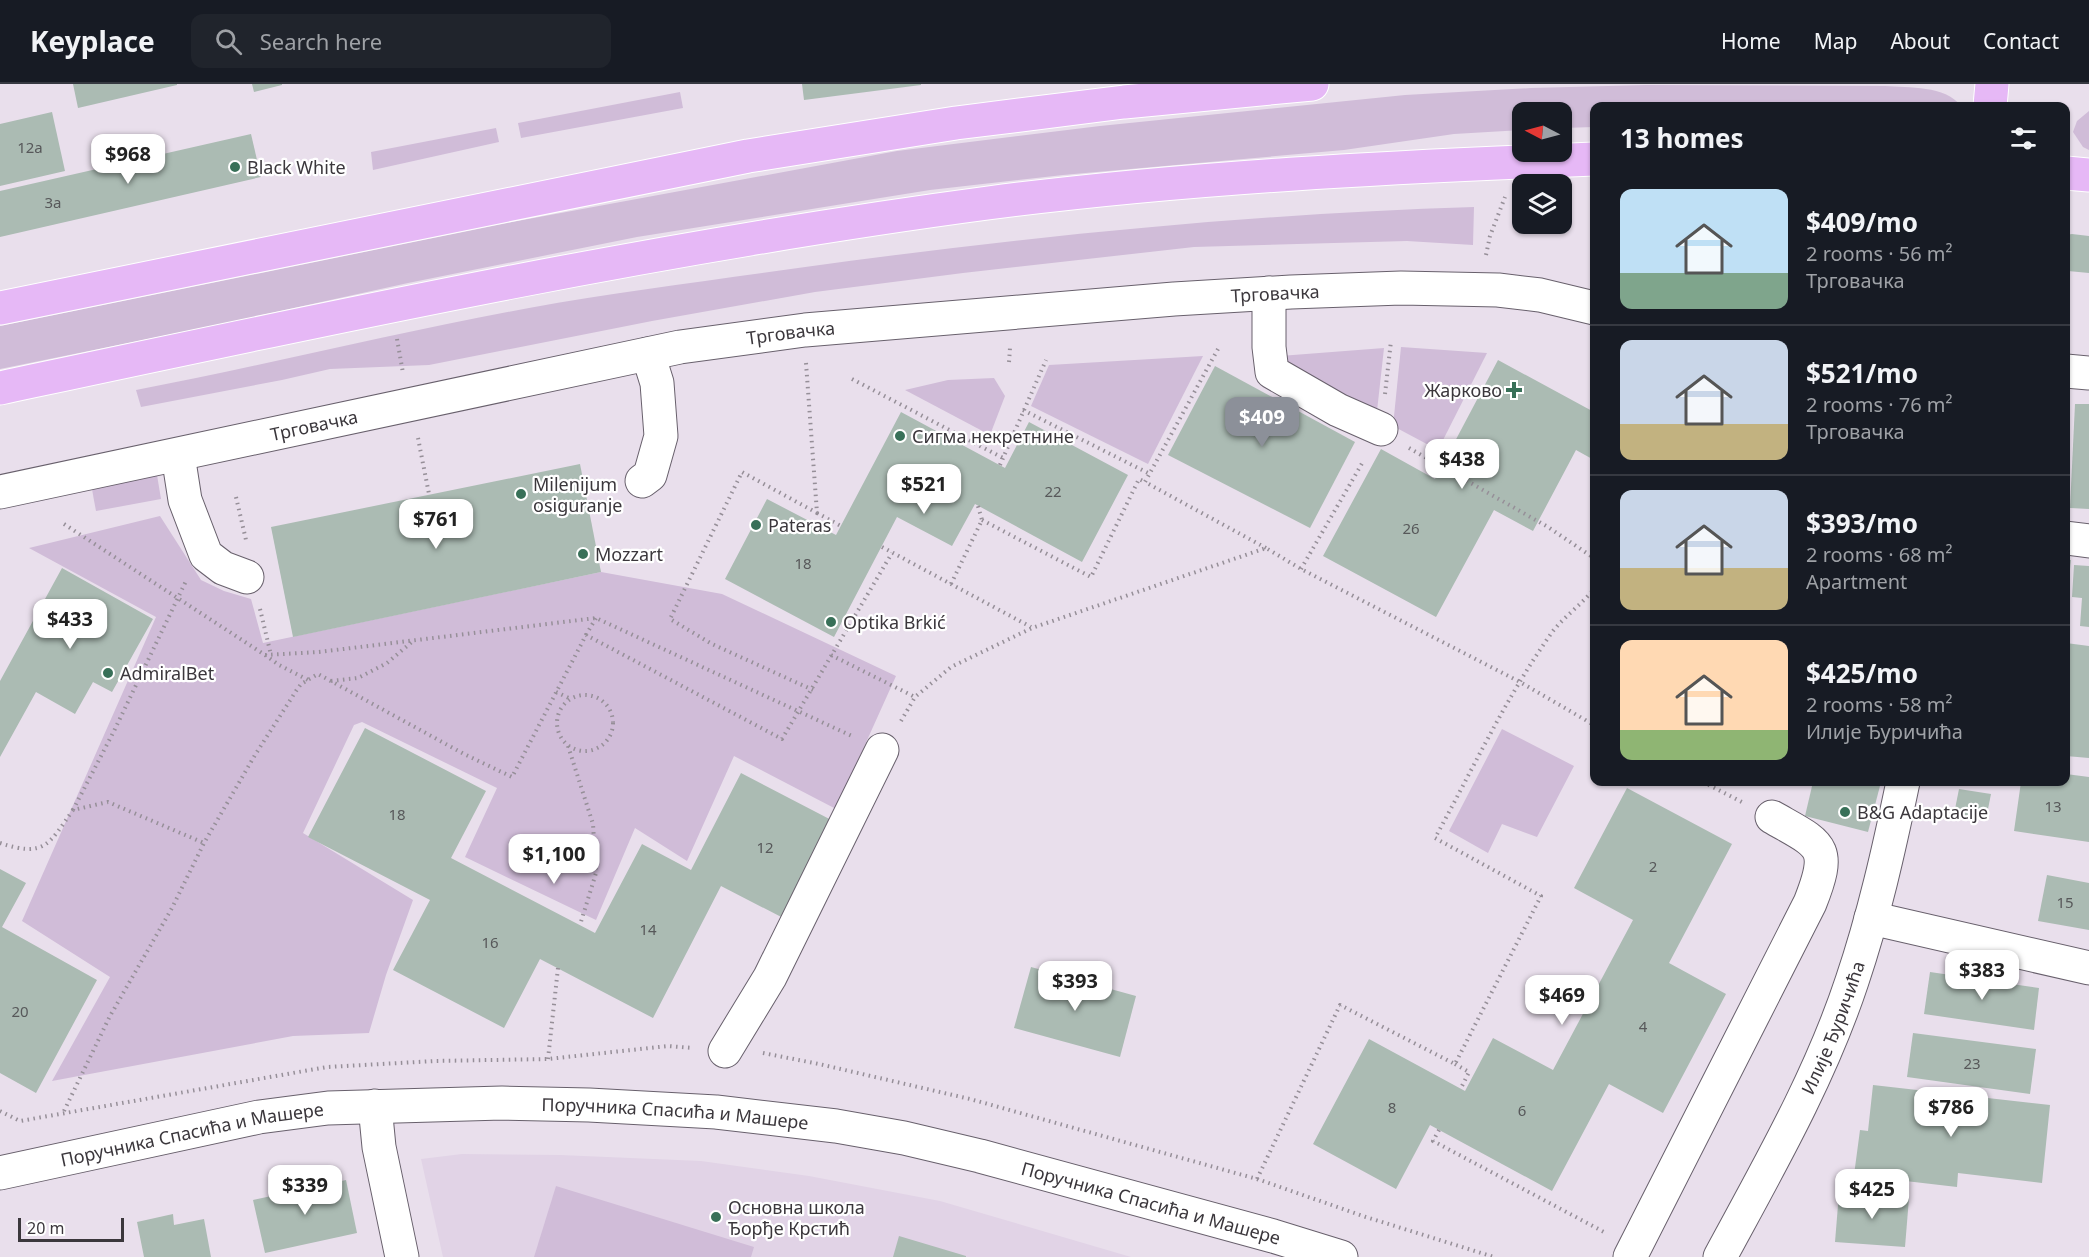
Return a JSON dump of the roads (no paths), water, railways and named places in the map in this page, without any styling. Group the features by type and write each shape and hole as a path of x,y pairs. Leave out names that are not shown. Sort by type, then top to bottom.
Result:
{"main road":[{"path":"0,308 748,156 956,123 1112,103 1312,84"},
{"path":"1990,102 1992,84"},
{"path":"0,388 472,290 747,240 921,213 1023,199 1252,176 1394,167 1590,159"},
{"path":"2070,173 2089,175"}],"street":[{"name":"Трговачка","path":"0,492 680,347 805,330 1151,301 1269,293 1401,288 1479,290 1540,296 1590,307"},
{"path":"1269,293 1269,353 1272,372 1338,410 1381,429"},
{"path":"642,481 650,475 661,436 657,383 648,354"},
{"path":"2070,371 2089,373"},
{"path":"178,455 185,500 206,555 223,568 247,563"},
{"path":"2070,539 2089,541"},
{"path":"725,1051 770,977 882,750"},
{"name":"Илије Ђуричића","path":"1720,1257 1796,1114 1852,982 1887,858 1902,786"},
{"path":"1634,1248 1810,903 1821,876 1822,856 1813,841 1772,817"},
{"path":"1871,918 2089,968"},
{"name":"Поручника Спасића и Машере","path":"0,1173 259,1117 328,1108 492,1103 589,1105 716,1112 818,1124 904,1138 980,1156 1273,1236 1341,1257"},
{"path":"375,1106 379,1147 402,1257"}],"place":[{"name":"Black White","path":"235,167"},
{"name":"Жарково","path":"1514,390"},
{"name":"Сигма некретнине","path":"900,436"},
{"name":"Milenijum osiguranje","path":"521,494"},
{"name":"Pateras","path":"756,525"},
{"name":"Mozzart","path":"583,554"},
{"name":"Optika Brkić","path":"831,622"},
{"name":"AdmiralBet","path":"108,673"},
{"name":"B&G Adaptacije","path":"1845,812"},
{"name":"Основна школа Ђорђе Крстић","path":"716,1217"}]}
